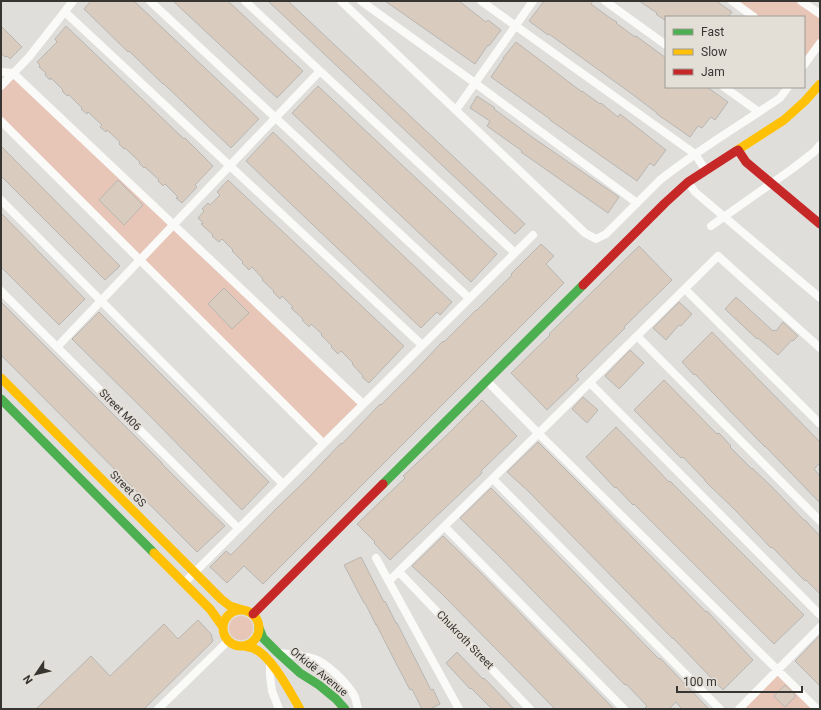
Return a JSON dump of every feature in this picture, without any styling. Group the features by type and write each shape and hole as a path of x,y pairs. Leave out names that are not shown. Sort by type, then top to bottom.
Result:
{"street":[{"path":"1,86 29,57 74,1"},
{"path":"150,1 469,298"},
{"path":"245,1 515,253"},
{"path":"341,1 585,233 596,238 606,234 660,180 695,154 780,98 787,88"},
{"path":"350,9 357,1"},
{"path":"361,1 637,203"},
{"path":"481,1 695,154 706,171"},
{"path":"456,110 533,1"},
{"path":"605,1 665,44"},
{"path":"732,1 753,16"},
{"path":"801,1 820,14"},
{"path":"65,12 422,345"},
{"path":"807,56 820,42"},
{"path":"1,72 13,73 363,404"},
{"path":"57,347 320,72"},
{"path":"253,614 665,203 688,182 784,120 806,101 820,84"},
{"path":"725,88 759,112"},
{"path":"1,121 323,444"},
{"path":"711,226 809,156 820,145"},
{"path":"738,150 746,162 820,224"},
{"path":"688,182 695,192 820,298"},
{"path":"1,200 283,484"},
{"path":"184,583 533,235"},
{"path":"389,581 718,256 820,348"},
{"path":"685,289 820,424"},
{"name":"Street M06","path":"1,291 238,528"},
{"path":"637,336 820,521"},
{"name":"Street GS","path":"1,378 221,599 230,606 243,610"},
{"path":"487,381 538,434 817,709"},
{"path":"590,383 820,615"},
{"path":"15,392 2,402 210,609 222,627 224,635 228,641 235,646 253,648 269,662 290,691 300,709"},
{"path":"84,483 94,472"},
{"path":"493,479 720,709"},
{"path":"139,537 149,527"},
{"path":"444,527 624,709"},
{"path":"376,558 459,709"},
{"name":"Chukroth Street","path":"399,572 530,709"},
{"path":"222,627 225,618 233,612 243,610 253,614 258,623 259,633 253,642 244,646"},
{"name":"Orkidē Avenue","path":"259,628 263,638 278,653 300,673 319,685 336,699 345,709"},
{"path":"739,709 820,628"},
{"path":"158,709 228,641"},
{"path":"269,662 278,653"},
{"name":"Orkidē Avenue","path":"278,653 316,659 332,670 349,688 355,698 358,709"},
{"path":"269,662 272,691 279,709"}],"shaded area":[{"path":"732,1 801,1 820,14 820,43 809,58 805,55 805,16 753,16"},
{"path":"13,73 363,404 323,443 1,121 1,86"},
{"path":"241,616 246,617 252,623 252,633 246,639 241,640 236,639 230,633 229,628 230,623 236,617"},
{"path":"778,670 817,709 739,709"}],"building":[{"path":"91,1 134,1 259,119 231,148 84,9"},
{"path":"173,1 228,1 303,71 277,98"},
{"path":"268,1 288,1 525,224 515,234"},
{"path":"385,1 459,1 486,22 488,20 501,30 489,46 488,45 475,64"},
{"path":"544,1 593,1 591,4 665,57 665,88 708,88 728,102 715,120 711,117 702,128 698,126 690,137 529,21"},
{"path":"639,1 716,1 732,12 729,16 665,16 665,20 656,14 657,13"},
{"path":"1,26 22,47 10,59 1,53"},
{"path":"66,26 213,166 195,185 197,187 182,203 165,184 163,186 158,181 159,180 119,144 120,142 107,130 106,132 100,127 102,125 88,112 87,114 81,109 82,108 69,95 67,96 51,78 50,80 45,75 46,73 39,67 40,65 37,62 57,42 55,39"},
{"path":"516,42 582,92 600,104 601,103 618,117 620,114 666,150 654,166 650,163 637,181 491,77 503,58"},
{"path":"318,86 497,254 471,282 292,113"},
{"path":"477,96 532,137 619,197 608,213 521,152 522,151 487,126 490,121 470,108"},
{"path":"273,132 452,302 440,315 437,312 421,328 246,161"},
{"path":"1,146 120,266 105,280 1,176"},
{"path":"118,180 143,205 124,225 99,200"},
{"path":"228,180 404,346 369,383 362,377 363,376 352,364 353,363 341,351 338,354 321,335 322,334 311,324 309,327 291,308 293,307 282,296 280,299 252,267 249,270 222,239 219,242 201,224 203,223 198,218 204,211 202,209 208,203 210,205 220,195 217,192"},
{"path":"1,213 85,299 59,325 1,267"},
{"path":"541,244 554,256 546,264 564,283 263,584 244,566 227,583 210,567 226,551 231,555 380,404 381,405 412,374 443,341 444,342 512,275 511,274"},
{"path":"639,246 672,280 576,376 579,379 547,410 511,373"},
{"path":"224,288 249,313 232,329 208,304"},
{"path":"736,297 773,331 776,331 783,322 798,336 793,341 792,340 778,355 758,338 757,339 725,309"},
{"path":"1,302 225,526 197,552 1,355"},
{"path":"679,302 692,314 681,326 679,325 666,340 653,328"},
{"path":"99,312 269,482 242,510 72,339"},
{"path":"712,332 820,442 820,463 814,469 820,476 820,503 682,362"},
{"path":"630,350 644,363 619,389 605,376"},
{"path":"664,380 717,434 719,433 731,446 730,447 820,536 820,594 806,580 805,581 772,547 771,548 683,457 681,458 634,410"},
{"path":"583,397 598,410 587,423 572,409"},
{"path":"482,400 517,436 481,471 482,473 390,560 357,524 405,478 403,476"},
{"path":"616,427 669,482 670,481 804,615 774,644 634,504 633,505 616,487 615,488 586,457"},
{"path":"538,442 706,612 707,611 753,660 723,690 528,491 507,472"},
{"path":"491,488 709,709 682,709 676,702 669,709 644,709 647,706 626,684 625,685 460,518"},
{"path":"443,536 614,709 555,709 440,592 412,566"},
{"path":"361,557 431,690 433,689 440,704 430,709 422,709 412,689 410,690 344,565"},
{"path":"198,620 211,634 213,641 144,709 36,709 91,656 110,676 164,624 178,639"},
{"path":"820,635 820,686 795,661"},
{"path":"457,652 514,709 492,709 471,688 470,689 446,663"},
{"path":"785,685 796,696 785,707 774,696"}],"traffic: fast":[{"path":"383,484 583,285"},
{"path":"1,399 154,553"},
{"path":"259,628 263,638 278,653 300,673 319,685 336,699 345,709"}],"traffic: slow":[{"path":"736,151 784,120 805,101 820,84"},
{"path":"1,378 221,599 230,606 243,610"},
{"path":"154,553 210,609 223,627"},
{"path":"245,610 254,615 258,621 259,628 258,635 254,641 245,646 237,646 228,641 224,635 223,624 228,615 234,611 245,610"},
{"path":"244,646 253,648 260,652 274,666 300,709"}],"traffic: jam":[{"path":"738,150 746,162 820,224"},
{"path":"583,285 688,182 736,151"},
{"path":"253,614 383,484"}]}
